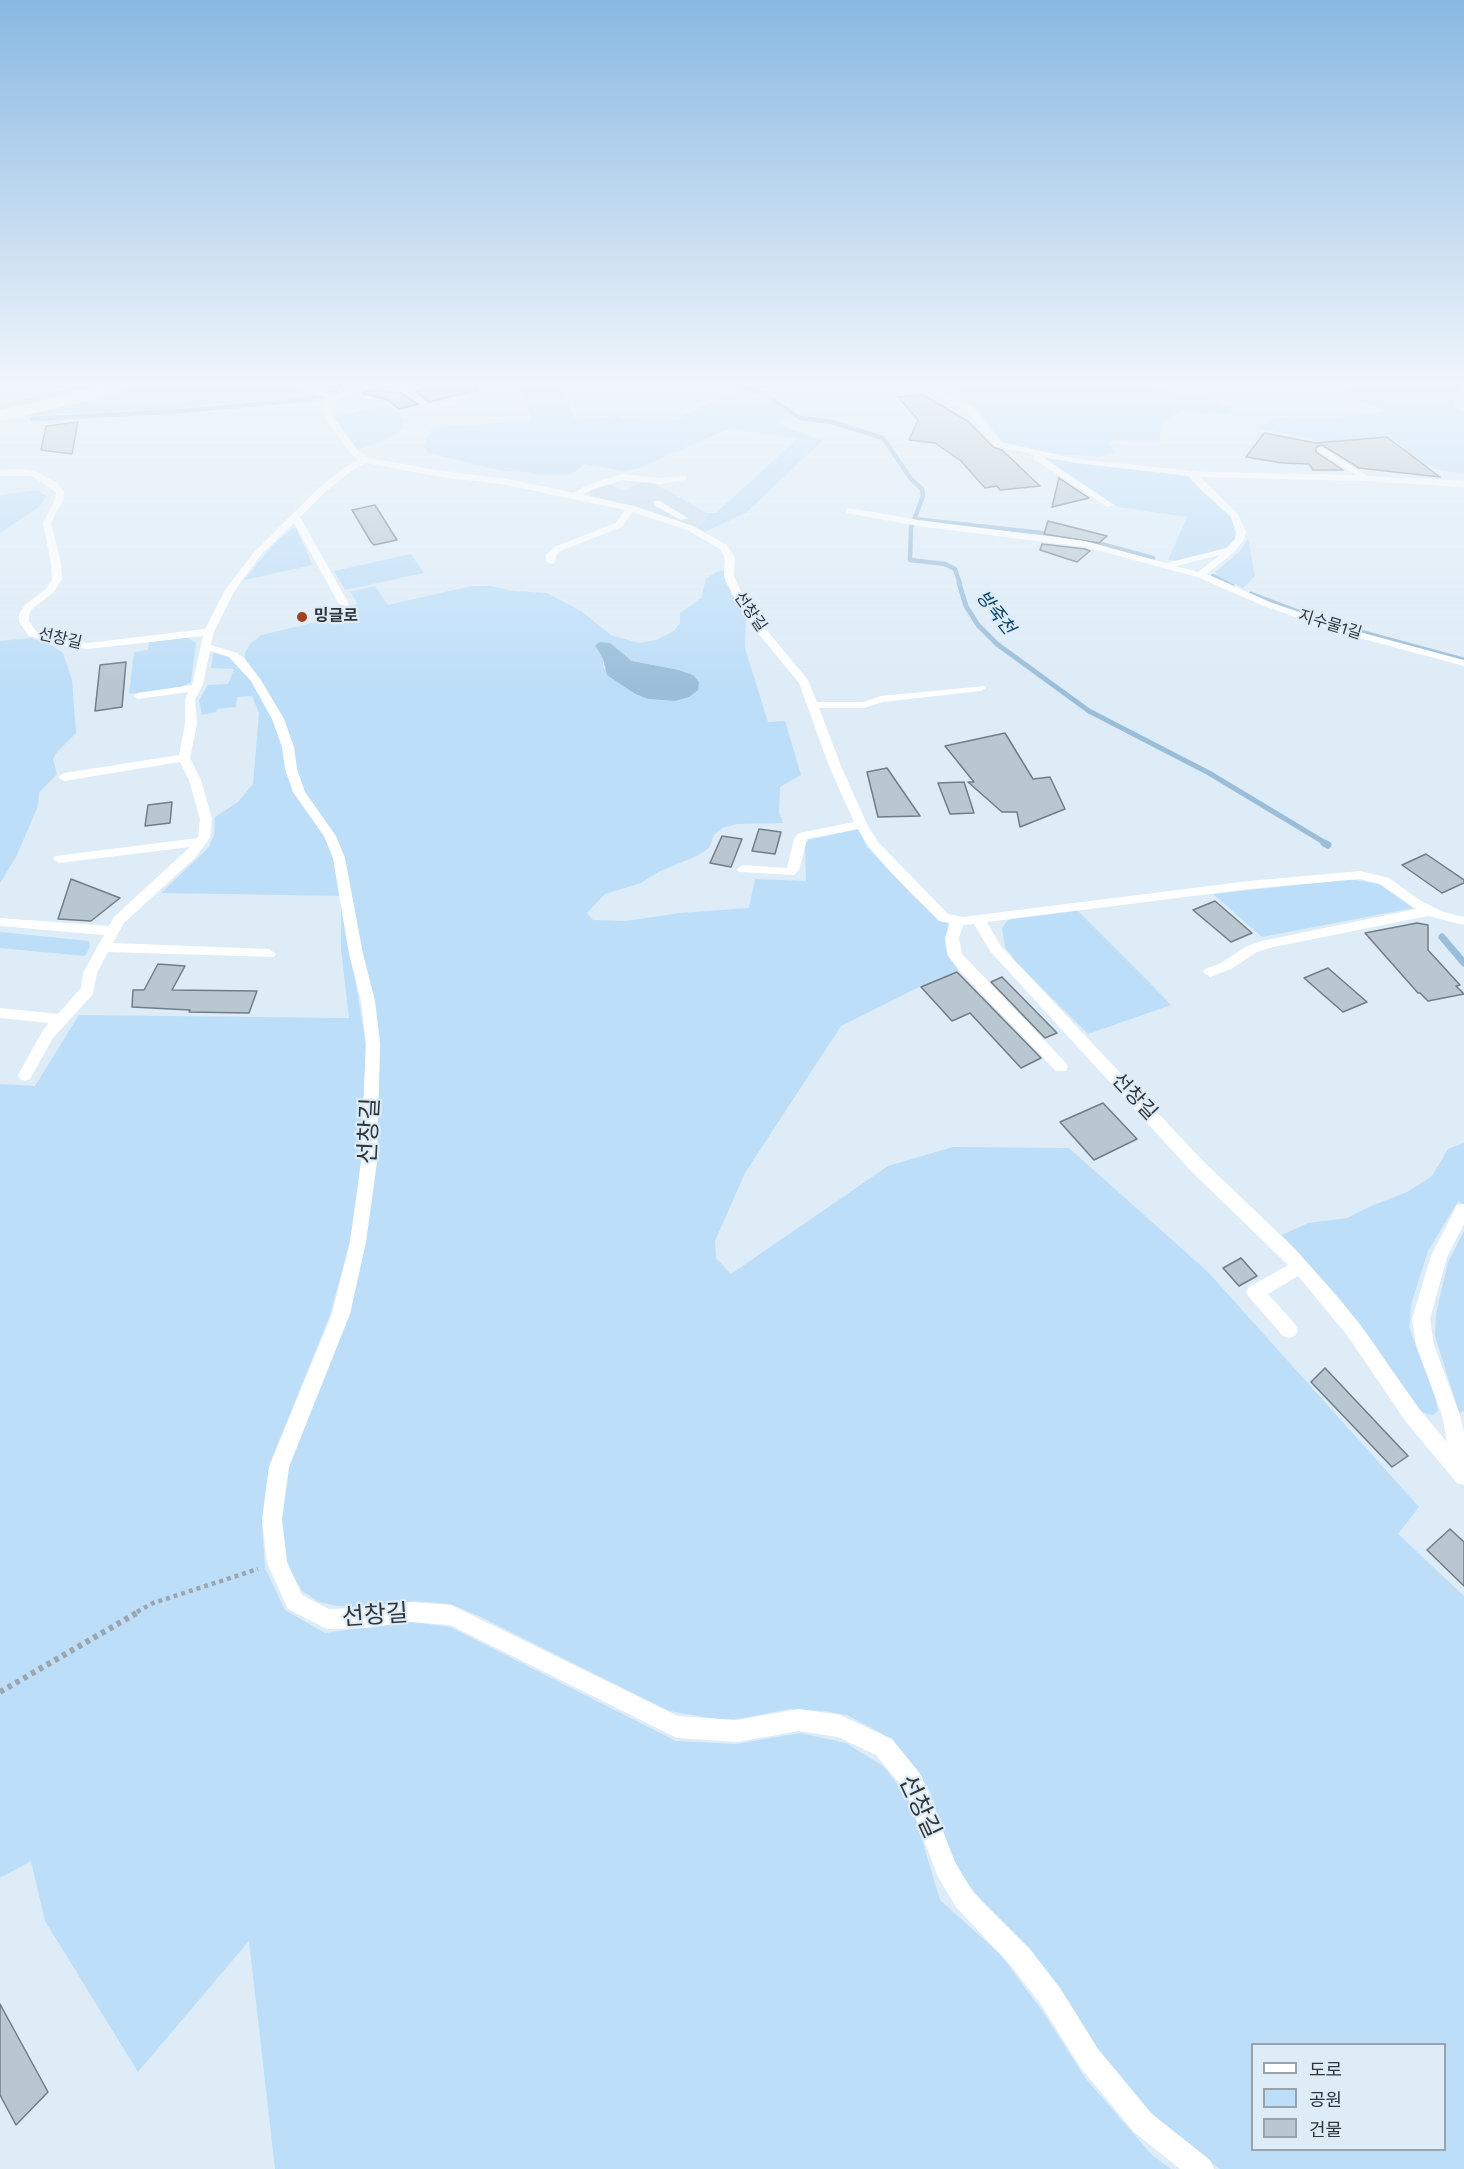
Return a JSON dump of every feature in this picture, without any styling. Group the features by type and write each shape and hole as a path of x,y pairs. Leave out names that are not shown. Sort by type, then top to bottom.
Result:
{"lane":[{"name":"선창길","path":"52,483 60,491 59,500 47,523 56,563 57,579 51,590 28,608 24,614 24,621 33,634 69,644 88,646 208,640 233,655 241,661 256,680 278,719 299,792 330,836 339,858 356,954 368,1001 373,1043 369,1162 358,1242 341,1314 279,1467 272,1520 277,1563 295,1602 327,1619 366,1618 411,1612 451,1615 677,1727 737,1731 800,1720 840,1726 884,1747 913,1783 946,1869 963,1899 1020,1958 1051,1997 1089,2058 1143,2123 1201,2169"},
{"path":"25,1075 48,1034 88,990 90,973 119,920 190,855 204,838 206,819 195,780 184,758 191,724 190,700 196,688 208,640 230,590 241,573 295,517 332,483"},
{"name":"선창길","path":"513,483 631,508 690,528 718,542 729,552 731,585 761,630 796,669 804,682 835,766 861,824 880,852 935,910 944,918 958,921"},
{"path":"576,496 588,488 603,483"},
{"path":"1077,483 1110,505"},
{"path":"1200,483 1235,516 1240,524 1241,532 1239,540 1231,550 1200,575"},
{"name":"선창길","path":"657,503 681,516 688,522 690,528"},
{"path":"551,561 551,555 557,549 619,525 627,517 631,508"},
{"name":"지수물1길","path":"849,511 913,523 1072,541 1168,565 1200,575 1267,604 1329,626 1464,663"},
{"path":"295,517 344,604"},
{"name":"지수물1길","path":"1168,565 1231,550"},
{"path":"138,696 196,688"},
{"path":"814,705 864,705 881,699 981,688"},
{"path":"64,777 184,758"},
{"path":"743,869 790,872 793,870 800,839 803,836 861,824"},
{"path":"59,859 201,842"},
{"path":"1061,1067 960,961 952,947 954,930 958,921 1249,885 1360,875 1384,881 1429,911 1464,921"},
{"path":"1210,972 1226,966 1252,949 1267,944 1429,911"},
{"name":"선창길","path":"978,919 996,948 1197,1166 1300,1267 1353,1329 1413,1416 1464,1476"},
{"path":"0,922 112,931"},
{"path":"103,947 269,954"},
{"path":"0,1013 61,1019"},
{"path":"1463,1210 1439,1256 1421,1319 1425,1345 1451,1415 1458,1450 1464,1463"},
{"path":"1289,1330 1255,1292 1300,1267"}],"path":[{"path":"0,1692 153,1603 277,1563"}],"shaded area":[{"path":"640,483 654,483 707,513 705,522 696,527 636,507 590,496 589,491 609,484 624,490"},
{"path":"600,642 610,643 632,661 693,675 699,682 698,690 689,697 675,701 648,699 635,694 607,675 603,659 595,645"}],"green space":[{"path":"749,483 777,483 747,512 705,532 696,527 705,522 707,513 716,513"},
{"path":"1082,483 1195,483 1230,514 1237,530 1236,538 1224,550 1177,561 1168,560 1187,517 1118,507"},
{"path":"37,490 46,496 40,506 0,533 0,495"},
{"path":"296,528 313,565 244,580 275,543"},
{"path":"1248,539 1255,576 1243,588 1219,577 1215,572 1240,551"},
{"path":"411,554 424,573 345,590 334,571"},
{"path":"724,570 725,581 746,614 745,648 768,722 785,721 801,775 780,787 779,813 783,823 737,824 722,828 714,835 709,848 697,856 658,872 641,883 605,894 587,913 593,920 626,921 680,913 749,908 755,879 806,881 805,844 808,840 858,829 867,847 913,896 942,922 948,923 945,945 947,955 959,971 919,987 841,1026 745,1173 715,1241 716,1258 731,1274 888,1166 953,1147 1069,1148 1208,1272 1419,1507 1398,1534 1464,1596 1464,2169 1220,2169 1146,2111 955,1867 929,1789 907,1758 881,1733 847,1715 790,1709 727,1721 669,1711 479,1616 450,1604 415,1601 363,1607 337,1606 319,1602 302,1591 290,1570 282,1546 282,1513 289,1464 376,1161 380,1052 374,1000 361,953 344,858 304,790 245,660 245,653 250,644 261,635 338,617 334,610 358,604 350,592 375,586 388,605 471,586 491,586 513,591 547,593 581,611 611,635 639,643 656,640 674,631 680,623 680,613 701,598 706,579","holes":["609,643 632,661 679,670 693,675 675,701 648,699 634,694 603,667 603,659 595,645"]},
{"path":"31,638 48,643 63,653 72,680 76,733 53,759 57,774 39,793 38,806 16,857 0,883 0,641"},
{"path":"188,638 196,643 191,682 181,687 129,694 134,652 148,650 149,642"},
{"path":"214,650 231,657 249,677 273,716 284,749 294,793 326,839 336,860 366,1046 360,1185 349,1245 330,1315 270,1463 262,1523 265,1568 285,1610 325,1633 407,1621 450,1627 676,1741 736,1744 800,1733 846,1743 883,1766 910,1800 940,1900 1001,1955 1045,2015 1086,2079 1152,2155 1171,2169 275,2169 249,1941 138,2072 45,1921 31,1861 0,1878 0,1084 35,1086 79,1015 349,1018 341,949 341,896 161,893 209,847 214,835 215,817 238,802 253,784 259,713 252,696 237,697 236,707 217,709 216,712 202,715 199,700 208,685 228,684 234,669 211,668"},
{"path":"1350,879 1379,884 1413,908 1262,937 1213,894"},
{"path":"1077,910 1171,1005 1088,1034 1016,962 1005,947 1002,928 1008,920 1021,916"},
{"path":"0,932 89,941 90,947 85,956 0,948"},
{"path":"1464,1143 1464,1205 1458,1201 1428,1251 1412,1301 1409,1327 1435,1397 1438,1411 1433,1415 1423,1413 1414,1404 1373,1342 1339,1298 1282,1235 1308,1223 1347,1218 1407,1192 1432,1176 1448,1149"},
{"path":"1464,1231 1464,1411 1459,1413 1435,1336 1436,1314 1448,1262"}],"building":[{"path":"981,483 1037,483 1040,486 1000,490 997,486 985,488"},
{"path":"1058,483 1067,483 1089,498 1052,507"},
{"path":"375,505 397,540 374,545 352,510"},
{"path":"1048,521 1107,536 1099,543 1044,534"},
{"path":"1042,544 1090,551 1077,562 1040,550"},
{"path":"126,662 122,707 95,711 100,665"},
{"path":"1005,733 1033,779 1050,777 1065,809 1020,827 1017,812 1002,812 968,782 974,782 945,746"},
{"path":"887,768 920,816 878,817 867,772"},
{"path":"964,782 974,813 950,814 938,783"},
{"path":"172,802 170,823 145,826 148,805"},
{"path":"759,829 781,832 775,854 752,851"},
{"path":"722,836 742,839 731,867 710,863"},
{"path":"1426,854 1464,880 1464,883 1442,893 1402,865"},
{"path":"71,879 120,898 91,921 58,919"},
{"path":"1215,901 1252,933 1231,942 1193,910"},
{"path":"1417,923 1428,925 1428,950 1460,985 1456,986 1464,994 1428,1001 1418,993 1365,933"},
{"path":"158,964 185,966 172,990 257,991 249,1013 189,1012 190,1010 132,1007 133,990 144,990"},
{"path":"1328,968 1367,1002 1343,1012 1304,978"},
{"path":"957,972 1041,1058 1021,1068 970,1013 952,1021 921,987"},
{"path":"1002,977 1057,1033 1045,1038 991,982"},
{"path":"1103,1103 1137,1139 1094,1160 1060,1122"},
{"path":"1241,1258 1257,1276 1239,1286 1223,1268"},
{"path":"1325,1368 1408,1456 1392,1467 1311,1382"},
{"path":"1450,1529 1464,1542 1464,1586 1427,1550"},
{"path":"0,2004 48,2092 16,2125 0,2095"}],"waterway":[{"name":"방죽천","path":"914,519 923,496 922,489 916,483"},
{"path":"914,519 1052,534"},
{"name":"방죽천","path":"914,519 911,528 910,560 945,564 955,569 960,584"},
{"path":"1082,539 1153,558"},
{"path":"1213,576 1228,584"},
{"name":"방죽천","path":"959,583 966,606 978,625 997,644 1089,711 1209,773 1327,844"},
{"path":"1228,584 1232,586"},
{"path":"1251,594 1301,613"},
{"path":"1338,626 1464,660"},
{"name":"방죽천","path":"1324,843 1328,845"},
{"name":"방죽천","path":"1442,937 1464,963"}],"place":[{"name":"밍글로","path":"302,617"}]}
